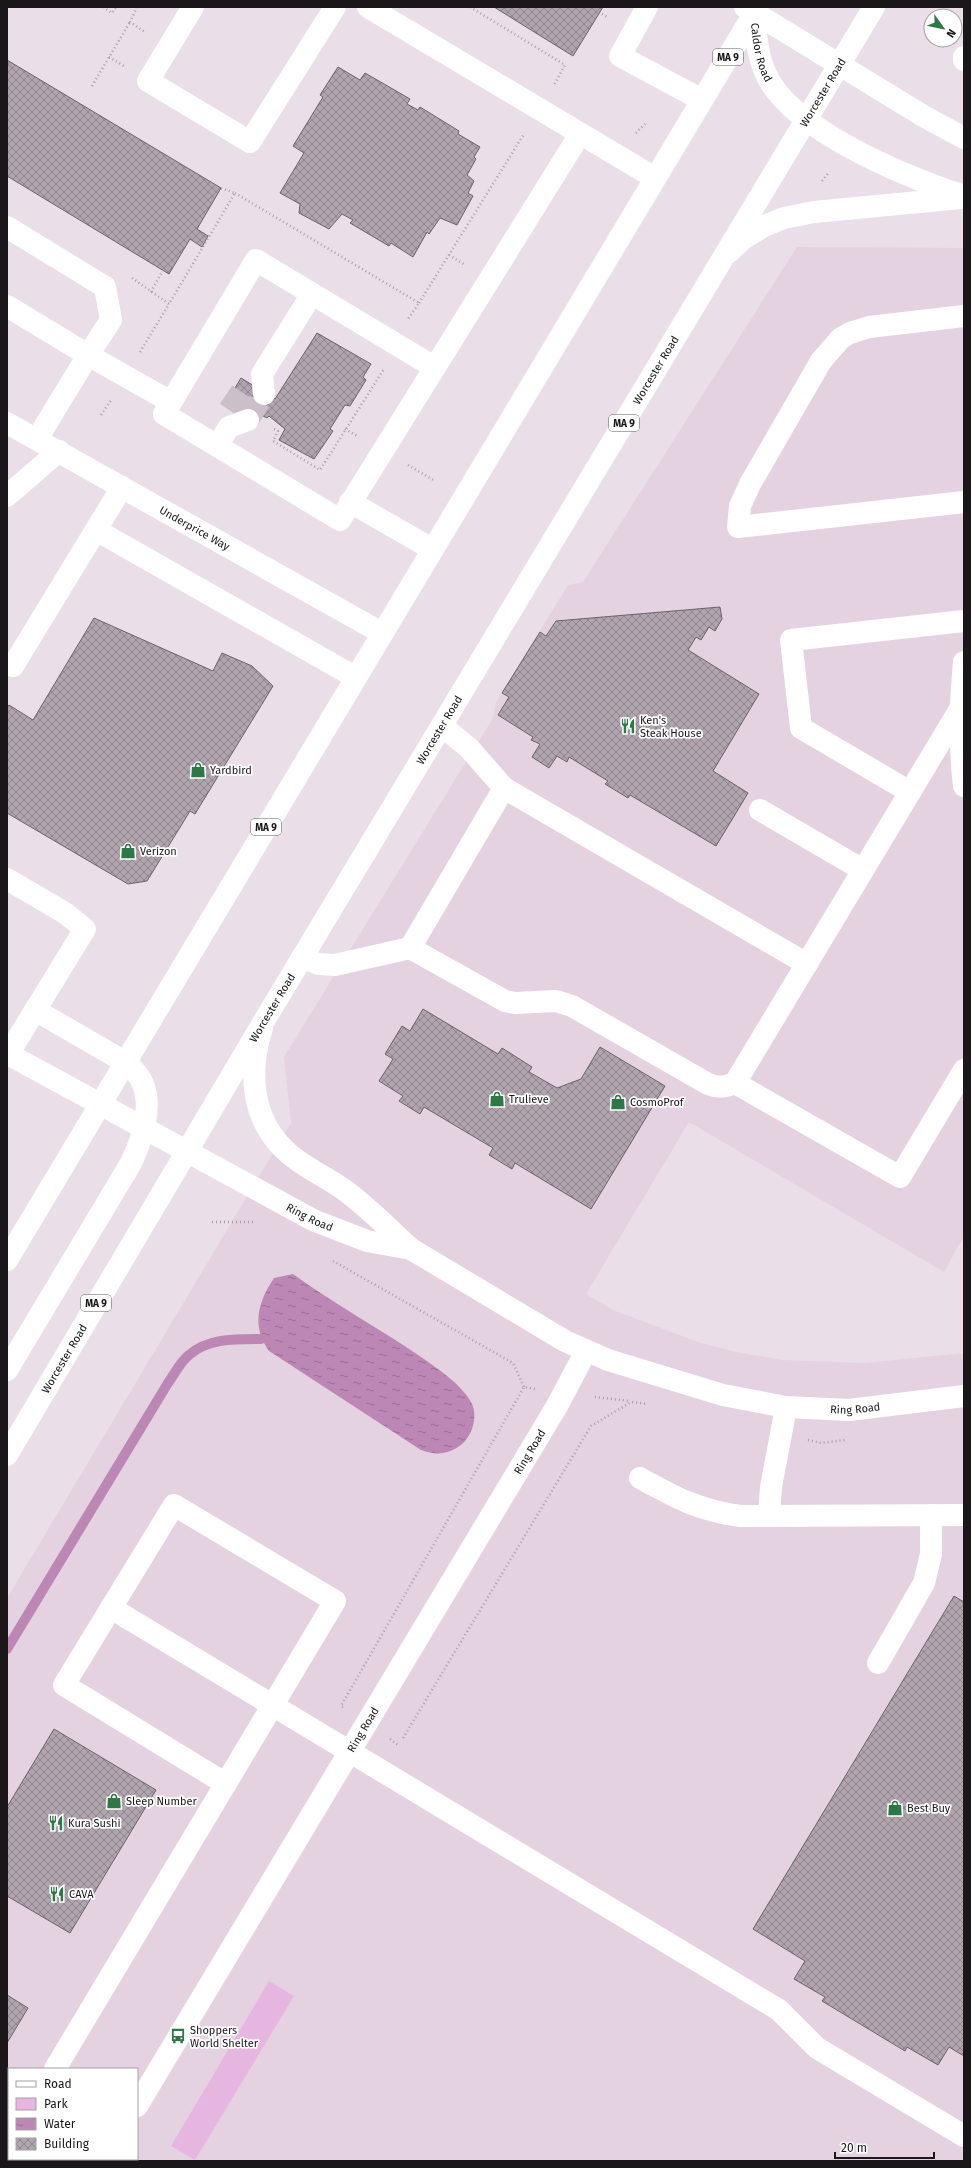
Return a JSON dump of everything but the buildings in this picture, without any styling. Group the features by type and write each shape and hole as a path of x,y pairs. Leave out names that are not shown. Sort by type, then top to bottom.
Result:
{"main road":[{"path":"193,7 148,81 250,142 335,7"},
{"path":"368,7 655,178"},
{"path":"647,7 620,56 702,100"},
{"name":"Worcester Road","path":"7,1455 302,957 874,7"},
{"name":"MA 9","path":"7,1260 702,100 752,9"},
{"name":"Caldor Road","path":"752,9 925,117 964,138"},
{"name":"Caldor Road","path":"752,9 757,47 766,74 782,98 806,120 865,155 901,173 964,197"},
{"path":"434,368 256,260 164,414 340,520 580,134"},
{"path":"722,258 743,239 764,226 784,218 814,212 964,197"},
{"path":"7,226 105,287 111,320 37,439"},
{"path":"257,384 312,294"},
{"path":"7,306 88,355 171,402"},
{"path":"964,316 869,327 850,333 834,344 821,361 747,490 740,506 738,527 964,502"},
{"path":"217,446 236,419"},
{"name":"Underprice Way","path":"7,423 382,633"},
{"path":"7,496 59,451"},
{"path":"13,666 122,487"},
{"path":"350,502 432,549"},
{"path":"96,530 355,677"},
{"path":"910,792 802,728 791,640 964,622"},
{"path":"964,662 960,709 960,735 964,786"},
{"path":"302,957 318,964 335,965 410,948 495,997 515,1003 564,1002 708,1084 722,1087 735,1083 960,709"},
{"path":"442,726 470,748 504,788 807,964"},
{"path":"410,948 504,788"},
{"path":"760,810 863,870"},
{"path":"7,879 65,913 85,929 8,1055"},
{"path":"7,1370 131,1163 143,1129 146,1115 145,1091 141,1080 125,1062 35,1010"},
{"path":"267,1016 255,1058 254,1085 260,1112 271,1134 287,1152 344,1190 411,1249"},
{"name":"Ring Road","path":"8,1055 143,1129 329,1227 367,1241 411,1249 546,1330 586,1351 608,1360 723,1396 786,1407 849,1410 964,1396"},
{"path":"735,1083 900,1177 964,1070"},
{"name":"Ring Road","path":"138,2104 557,1406 586,1351"},
{"path":"769,1516 771,1487 786,1407"},
{"path":"640,1478 678,1500 709,1511 740,1516 964,1515"},
{"path":"56,2068 336,1601 174,1505 64,1685 226,1784"},
{"path":"878,1663 924,1583 931,1554 931,1515"},
{"path":"111,1608 780,2010 807,2040 817,2048 964,2136"}],"path":[{"path":"103,7 112,13 116,7"},
{"path":"92,86 130,22 137,7"},
{"path":"470,7 565,65 553,88"},
{"path":"130,22 151,35"},
{"path":"633,133 637,133 645,124"},
{"path":"405,325 526,130"},
{"path":"221,188 235,193 419,303"},
{"path":"140,353 235,193"},
{"path":"151,292 163,270"},
{"path":"128,275 169,304"},
{"path":"271,428 278,431 273,441 320,470 385,368 389,371"},
{"path":"101,415 114,394"},
{"path":"403,462 435,481"},
{"path":"212,1222 257,1222"},
{"path":"327,1257 513,1363 524,1387"}],"shaded area":[{"path":"797,247 964,248 964,1236 944,1272 689,1122 586,1294 613,1310 698,1342 741,1353 782,1360 866,1363 964,1353 964,2161 7,2161 7,1598 291,1123 284,1057 493,718 496,702 568,585 583,582"}],"green space":[{"path":"269,1981 294,1996 195,2160 171,2146"}],"water":[{"path":"293,1274 324,1296 421,1357 448,1377 461,1389 471,1402 474,1414 473,1427 467,1439 458,1447 449,1452 431,1453 421,1450 269,1351 263,1342 258,1323 261,1305 268,1287 274,1278"}],"waterway":[{"path":"7,1649 168,1383 183,1361 197,1349 214,1342 261,1339"}],"tunnel":[{"path":"229,410 246,385"},
{"path":"248,420 264,394"}],"place":[{"name":"Ken's Steak House","path":"628,726"},
{"name":"Yardbird","path":"198,770"},
{"name":"Verizon","path":"128,851"},
{"name":"Trulieve","path":"497,1099"},
{"name":"CosmoProf","path":"618,1102"},
{"name":"Sleep Number","path":"114,1801"},
{"name":"Best Buy","path":"895,1808"},
{"name":"Kura Sushi","path":"56,1823"},
{"name":"CAVA","path":"57,1894"},
{"name":"Shoppers World Shelter","path":"178,2036"}]}
